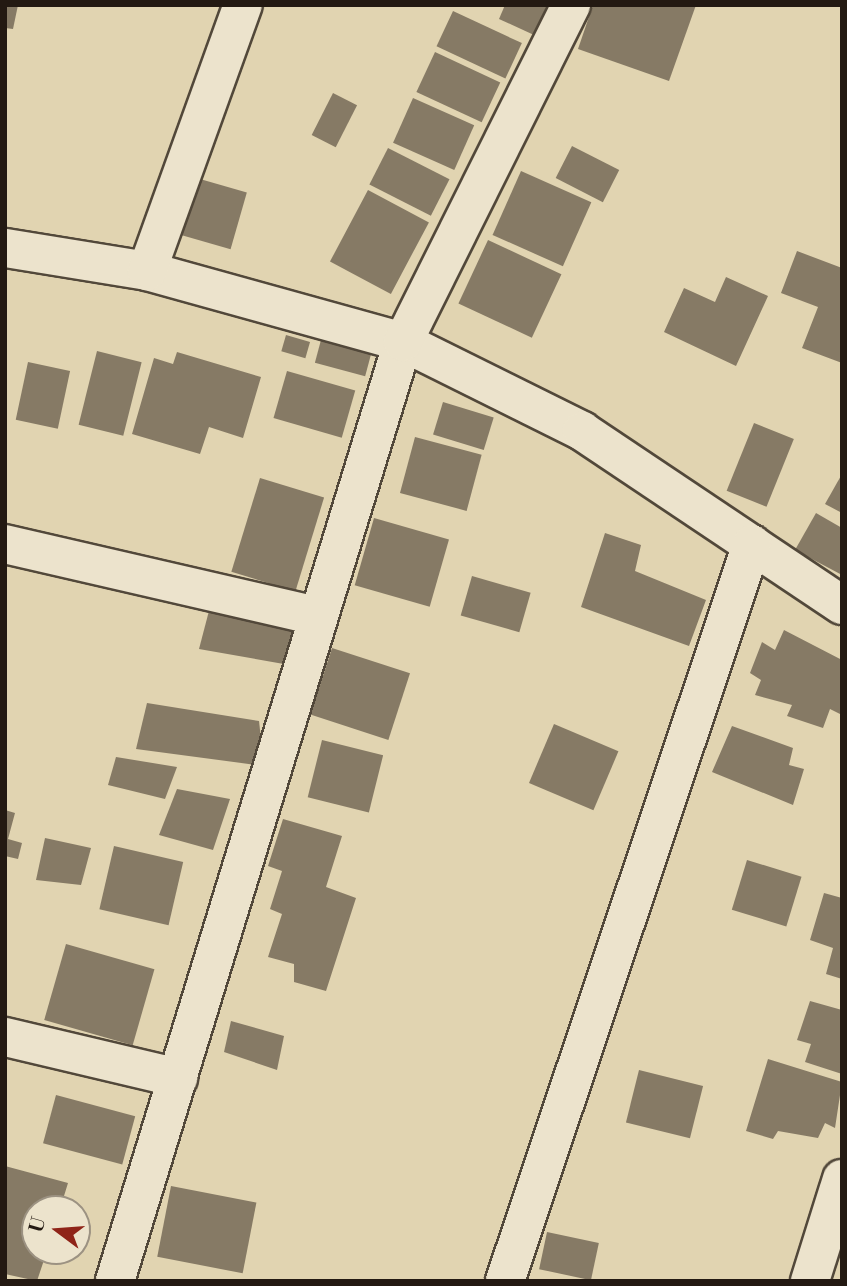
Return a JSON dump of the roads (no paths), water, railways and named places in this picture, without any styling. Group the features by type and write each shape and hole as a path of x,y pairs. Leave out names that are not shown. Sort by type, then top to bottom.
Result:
{"street":[{"path":"147,271 243,5"},
{"path":"115,1281 403,342 571,5"},
{"path":"5,248 147,271 403,342 582,431 746,560 842,605"},
{"path":"5,544 318,616"},
{"path":"505,1281 746,560"},
{"path":"5,1037 177,1078"},
{"path":"810,1281 842,1179"}]}
